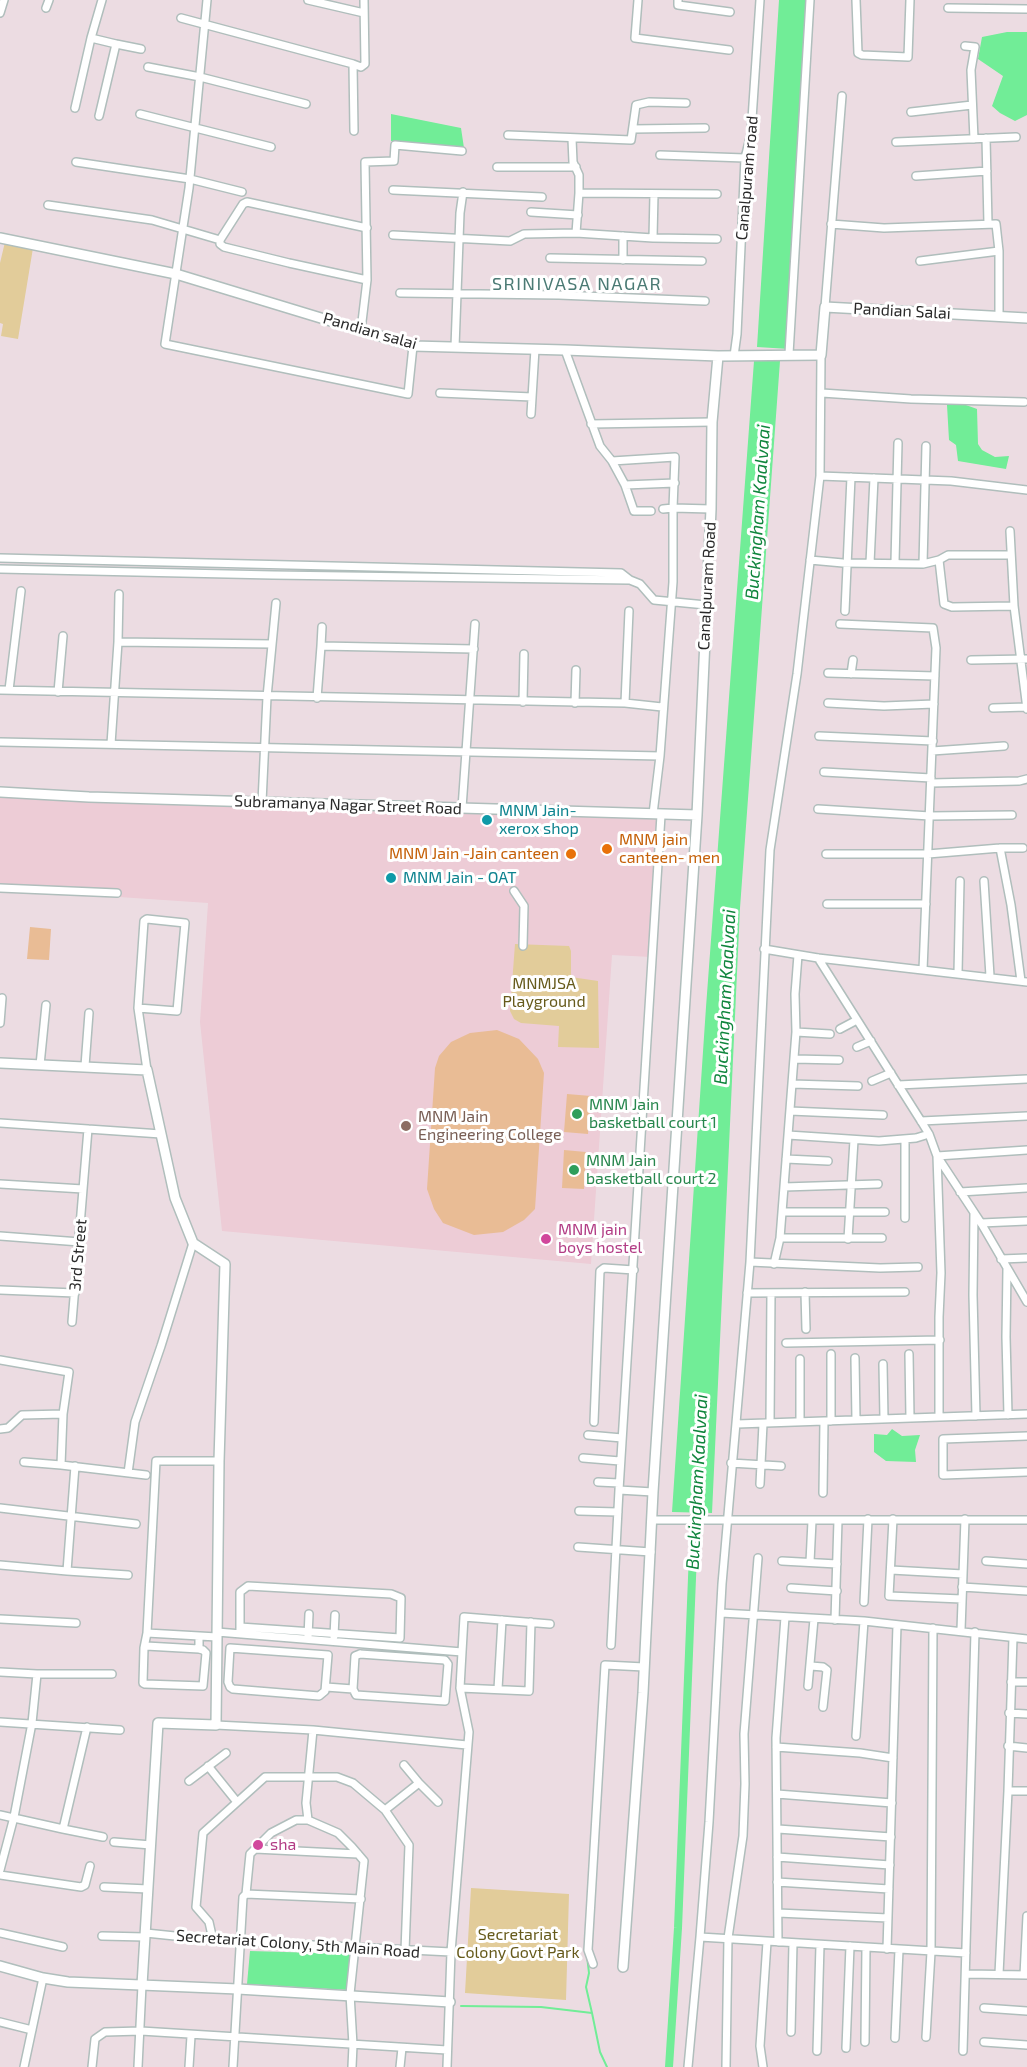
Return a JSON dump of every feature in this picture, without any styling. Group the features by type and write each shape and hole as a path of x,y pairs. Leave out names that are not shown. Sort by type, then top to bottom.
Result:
{"street":[{"path":"0,13 4,0"},
{"path":"46,8 49,0"},
{"path":"75,108 102,0"},
{"path":"207,0 190,179 165,344 408,394 413,346"},
{"path":"308,0 364,13"},
{"path":"181,18 361,67 365,64 364,0"},
{"path":"638,0 635,38 729,50"},
{"path":"678,0 678,5 730,12"},
{"name":"Canalpuram road","path":"734,356 746,158 751,134 760,0"},
{"path":"789,354 810,0"},
{"path":"856,0 857,51 860,55 908,57 910,0"},
{"path":"948,8 1027,9"},
{"path":"91,38 141,50"},
{"path":"99,116 116,44"},
{"path":"965,46 975,47 971,70 974,139"},
{"path":"353,64 354,131"},
{"path":"148,66 306,104"},
{"path":"688,2067 709,1822 731,1463 737,1425 750,1262 770,850 798,663 820,476 821,354 842,96"},
{"path":"508,135 631,140 636,105 649,102 686,103"},
{"path":"911,112 972,105"},
{"path":"140,114 272,147"},
{"path":"633,129 705,128"},
{"path":"896,142 1016,137"},
{"path":"986,138 988,224"},
{"path":"572,139 573,162 579,175 576,233"},
{"path":"361,330 367,280 366,162 394,161 395,145 462,151"},
{"path":"660,155 746,158"},
{"path":"76,162 190,179 242,192"},
{"path":"498,167 576,167"},
{"path":"916,176 987,171"},
{"path":"393,190 542,197"},
{"path":"455,347 463,192"},
{"path":"579,194 717,194"},
{"path":"653,238 654,194"},
{"path":"367,228 247,202 243,204 220,240 220,244 224,247 367,280"},
{"path":"48,205 152,220 183,227 220,240"},
{"path":"531,212 578,215"},
{"path":"831,224 884,228 996,224 999,251 999,316"},
{"path":"393,235 510,242 524,234 576,233 717,239"},
{"path":"623,236 623,260"},
{"name":"Pandian salai","path":"0,238 177,274 413,346 718,356 821,354"},
{"path":"920,261 999,251"},
{"path":"550,258 702,261"},
{"path":"400,292 705,301"},
{"name":"Pandian Salai","path":"825,307 1027,318"},
{"path":"531,414 535,349"},
{"path":"565,350 600,446 612,460 625,485 634,511 651,511"},
{"name":"Canalpuram Road","path":"623,1967 632,1858 697,815 711,509 712,422 718,356"},
{"path":"440,393 532,397"},
{"path":"822,393 911,399 1024,402"},
{"path":"591,424 712,422"},
{"path":"896,562 898,443"},
{"path":"923,564 926,446"},
{"path":"611,1645 620,1461 634,1270 662,707 673,582 675,457 612,460"},
{"path":"820,476 951,481 1027,490"},
{"path":"845,611 851,477"},
{"path":"870,562 874,478"},
{"path":"625,485 675,483"},
{"path":"663,509 711,509"},
{"path":"993,708 1027,708 1024,659 1014,606 1010,531"},
{"path":"810,560 923,564 948,555 1011,555"},
{"path":"0,558 621,573 640,584 654,600 706,605"},
{"path":"939,560 944,604 952,607 1014,606"},
{"path":"0,569 630,580"},
{"path":"9,690 21,591"},
{"path":"111,744 119,594"},
{"path":"262,802 267,697 276,603"},
{"path":"625,703 630,611"},
{"path":"462,808 475,624"},
{"path":"840,624 933,628 936,648 923,970"},
{"path":"317,698 322,627"},
{"path":"58,692 63,636"},
{"path":"118,642 272,644"},
{"path":"321,646 474,649"},
{"path":"523,702 525,654"},
{"path":"971,660 1024,659"},
{"path":"851,674 853,660"},
{"path":"575,703 576,670"},
{"path":"828,673 935,676"},
{"path":"0,690 625,703 662,707"},
{"path":"828,703 885,706 934,704"},
{"path":"819,736 933,741"},
{"path":"0,742 660,756"},
{"path":"932,751 1004,746"},
{"path":"824,772 931,780 1019,781 1027,779"},
{"name":"Subramanya Nagar Street Road","path":"0,792 697,815"},
{"path":"818,809 930,816 1011,815"},
{"path":"764,949 818,958 1024,981 1000,848"},
{"path":"826,854 928,854 1023,848"},
{"path":"958,973 960,881"},
{"path":"984,881 990,976"},
{"path":"0,888 117,893"},
{"path":"514,891 524,906 523,946"},
{"path":"827,904 926,903"},
{"path":"138,1008 177,1011 185,923 147,919 144,921 138,1008 147,1070 175,1198 193,1243 225,1264 219,1461 216,1725"},
{"path":"774,1264 780,1238 790,1111 796,1032 795,994 798,955"},
{"path":"818,958 929,1134 938,1156 1026,1298"},
{"path":"0,1023 2,998"},
{"path":"40,1065 46,1005"},
{"path":"85,1066 88,1013"},
{"path":"840,1029 857,1020"},
{"path":"796,1032 830,1034"},
{"path":"857,1047 871,1041"},
{"path":"794,1059 839,1060"},
{"path":"0,1063 147,1070"},
{"path":"872,1081 891,1073"},
{"path":"898,1085 1027,1079"},
{"path":"792,1084 858,1086"},
{"path":"790,1111 883,1115"},
{"path":"921,1121 1027,1116"},
{"path":"0,1123 161,1134"},
{"name":"3rd Street","path":"72,1322 88,1129"},
{"path":"788,1135 854,1140 905,1140 929,1134"},
{"path":"848,1239 854,1140"},
{"path":"905,1140 905,1218"},
{"path":"938,1156 1027,1150"},
{"path":"938,1156 942,1273 939,1417"},
{"path":"786,1159 828,1161"},
{"path":"0,1184 83,1189"},
{"path":"784,1187 878,1184"},
{"path":"960,1192 1027,1188"},
{"path":"782,1212 885,1212"},
{"path":"974,1213 972,1271 976,1416"},
{"path":"981,1223 1027,1221"},
{"path":"0,1236 80,1242"},
{"path":"780,1238 882,1238"},
{"path":"128,1473 135,1422 193,1243"},
{"path":"1001,1259 1027,1258"},
{"path":"750,1262 880,1268 918,1267"},
{"path":"594,1422 600,1271 604,1268 634,1270"},
{"path":"1007,1269 1008,1415"},
{"path":"0,1290 75,1293"},
{"path":"805,1292 806,1329"},
{"path":"747,1293 905,1292"},
{"path":"760,1484 766,1423 771,1293"},
{"path":"786,1343 940,1340"},
{"path":"823,1493 831,1354"},
{"path":"909,1354 910,1418"},
{"path":"855,1358 856,1420"},
{"path":"800,1359 800,1422"},
{"path":"0,1360 69,1371 63,1414 62,1465"},
{"path":"883,1364 884,1419"},
{"path":"0,1429 8,1428 22,1415 63,1414"},
{"path":"737,1425 1027,1414"},
{"path":"588,1435 622,1438"},
{"path":"1027,1436 943,1438 944,1475 1027,1472"},
{"path":"584,1458 620,1461"},
{"path":"146,1646 203,1650 206,1653 203,1686 143,1683 156,1461 219,1461"},
{"path":"24,1462 146,1475"},
{"path":"731,1463 781,1466"},
{"path":"67,1571 75,1466"},
{"path":"598,1482 654,1492"},
{"path":"0,1508 136,1524"},
{"path":"579,1511 618,1512"},
{"path":"864,1602 868,1519"},
{"path":"893,1519 889,1596 962,1599"},
{"path":"961,1630 965,1519"},
{"path":"653,1520 1027,1520"},
{"path":"835,1620 838,1520"},
{"path":"810,1562 812,1521"},
{"path":"578,1547 651,1552"},
{"path":"726,2067 728,1938 743,1836 744,1734 758,1558"},
{"path":"782,1560 837,1564"},
{"path":"986,1561 1027,1564"},
{"path":"0,1565 128,1575"},
{"path":"891,1570 963,1574"},
{"path":"240,1630 240,1592 248,1586 391,1594 401,1598 399,1642"},
{"path":"962,1587 1027,1591"},
{"path":"791,1588 837,1591"},
{"path":"721,1612 961,1630 1027,1639"},
{"path":"308,1636 309,1614"},
{"path":"231,1633 228,1682 230,1687 319,1696 323,1695 326,1687 328,1655 335,1615"},
{"path":"447,2067 451,1952 469,1732 460,1688 464,1617 550,1624"},
{"path":"778,1942 776,1747 785,1617"},
{"path":"0,1619 76,1623"},
{"path":"808,1686 814,1619"},
{"path":"498,1689 502,1620"},
{"path":"460,1688 529,1691 531,1622"},
{"path":"856,1736 864,1622"},
{"path":"887,1949 897,1625"},
{"path":"926,2037 931,1952 933,1628"},
{"path":"147,1633 199,1636 240,1630 362,1643 399,1642"},
{"path":"963,2051 975,1632"},
{"path":"198,1649 199,1636"},
{"path":"999,1974 1008,1791 1012,1638"},
{"path":"332,1639 399,1642 462,1652"},
{"path":"362,1643 362,1654"},
{"path":"231,1648 328,1655"},
{"path":"445,1660 362,1654 355,1656 353,1689 356,1695 445,1701 448,1664 445,1660 446,1650"},
{"path":"593,1964 588,1950 605,1665 644,1666"},
{"path":"811,1666 823,1667 827,1670 823,1707"},
{"path":"0,1672 112,1674"},
{"path":"0,1870 14,1817 32,1723 38,1674"},
{"path":"1011,1682 1027,1682"},
{"path":"326,1687 353,1689"},
{"path":"1009,1713 1027,1714"},
{"path":"0,1722 120,1730"},
{"path":"138,2067 158,1723 313,1730 467,1745"},
{"path":"63,1828 87,1727"},
{"path":"308,1820 306,1803 313,1730"},
{"path":"1008,1746 1027,1748"},
{"path":"776,1747 860,1753 893,1758"},
{"path":"189,1781 226,1753"},
{"path":"404,1765 438,1802"},
{"path":"208,1766 237,1802"},
{"path":"213,1940 209,1922 196,1907 203,1833 265,1777 337,1777 353,1783 385,1810 409,1845 405,1951"},
{"path":"385,1810 419,1783"},
{"path":"1008,1791 1027,1791"},
{"path":"777,1794 892,1803"},
{"path":"0,1815 103,1838"},
{"path":"233,2067 243,1897 246,1894 250,1854 271,1833 296,1820 308,1820 338,1833 364,1862 350,1995 352,2067"},
{"path":"777,1829 891,1837"},
{"path":"114,1842 151,1845"},
{"path":"255,1849 358,1854"},
{"path":"777,1857 890,1865"},
{"path":"0,1875 81,1887 85,1885 90,1866"},
{"path":"777,1882 889,1889"},
{"path":"104,1887 148,1888"},
{"path":"246,1894 361,1899"},
{"path":"778,1913 888,1918"},
{"path":"967,1974 1026,1975 1027,1916"},
{"path":"0,1933 63,1947"},
{"name":"Secretariat Colony, 5th Main Road","path":"102,1936 145,1935 451,1952"},
{"path":"700,1937 966,1953"},
{"path":"763,2067 760,2059 760,2046 767,1941"},
{"path":"791,2032 794,1943"},
{"path":"817,2051 820,1945"},
{"path":"846,2048 850,1947"},
{"path":"865,2042 866,1947"},
{"path":"895,2038 899,1950"},
{"path":"0,1966 43,1978 78,1983 238,1989 450,2002"},
{"path":"24,2067 43,1978"},
{"path":"984,2008 1027,2011"},
{"path":"0,2022 32,2030"},
{"path":"92,2067 95,2039 105,2032 141,2031 191,2036 447,2050"},
{"path":"189,2067 191,2036"},
{"path":"984,2042 1027,2045"},
{"path":"400,2067 402,2048"}],"shaded area":[{"name":"MNM Jain Engineering College","path":"0,797 659,818 651,957 612,955 591,1264 222,1231 200,1022 208,903 0,889"},
{"path":"30,927 51,929 49,960 27,959"},
{"path":"497,1030 519,1039 538,1059 544,1073 535,1209 524,1220 503,1232 474,1235 443,1223 434,1209 427,1189 435,1068 439,1056 451,1042 470,1033"},
{"name":"MNM Jain basketball court 1","path":"567,1094 591,1096 588,1134 564,1132"},
{"name":"MNM Jain basketball court 2","path":"564,1150 586,1152 584,1189 562,1188"}],"green space":[{"path":"5,242 33,248 18,339 1,336 3,324 0,323 0,263"},
{"name":"MNMJSA Playground","path":"515,944 569,946 571,977 598,981 599,1048 558,1047 559,1026 521,1023 514,1019 510,1011"},
{"name":"Secretariat Colony Govt Park","path":"471,1888 569,1894 566,2000 465,1993"}],"water":[{"path":"779,0 810,0 789,349 757,347"},
{"path":"1007,32 1027,32 1027,115 1015,121 992,106 1003,76 978,59 982,37"},
{"path":"391,114 461,128 464,148 391,141"},
{"path":"754,361 780,361 740,908 712,1513 672,1512 706,1007"},
{"path":"947,405 966,405 977,409 978,444 982,450 995,457 1009,456 1006,469 958,461 956,445 949,440"},
{"path":"892,1429 902,1436 920,1435 915,1450 916,1462 886,1461 874,1452 874,1434 887,1435"},
{"path":"250,1951 352,1954 348,1990 247,1984"}],"waterway":[{"name":"Buckingham Kaalvaai","path":"669,2067 678,1928 695,1503"},
{"path":"587,1956 589,1973 586,1987 592,2013"},
{"path":"461,2006 541,2007 592,2013 600,2052 607,2067"}],"place":[{"name":"MNM Jain- xerox shop","path":"487,820"},
{"name":"MNM jain canteen- men","path":"607,849"},
{"name":"MNM Jain -Jain canteen","path":"571,854"},
{"name":"MNM Jain - OAT","path":"391,878"},
{"name":"MNM Jain basketball court 1","path":"577,1114"},
{"name":"MNM Jain Engineering College","path":"406,1126"},
{"name":"MNM Jain basketball court 2","path":"574,1170"},
{"name":"MNM jain boys hostel","path":"546,1239"},
{"name":"sha","path":"258,1845"}],"district":[{"name":"SRINIVASA NAGAR","path":"577,284"}]}
